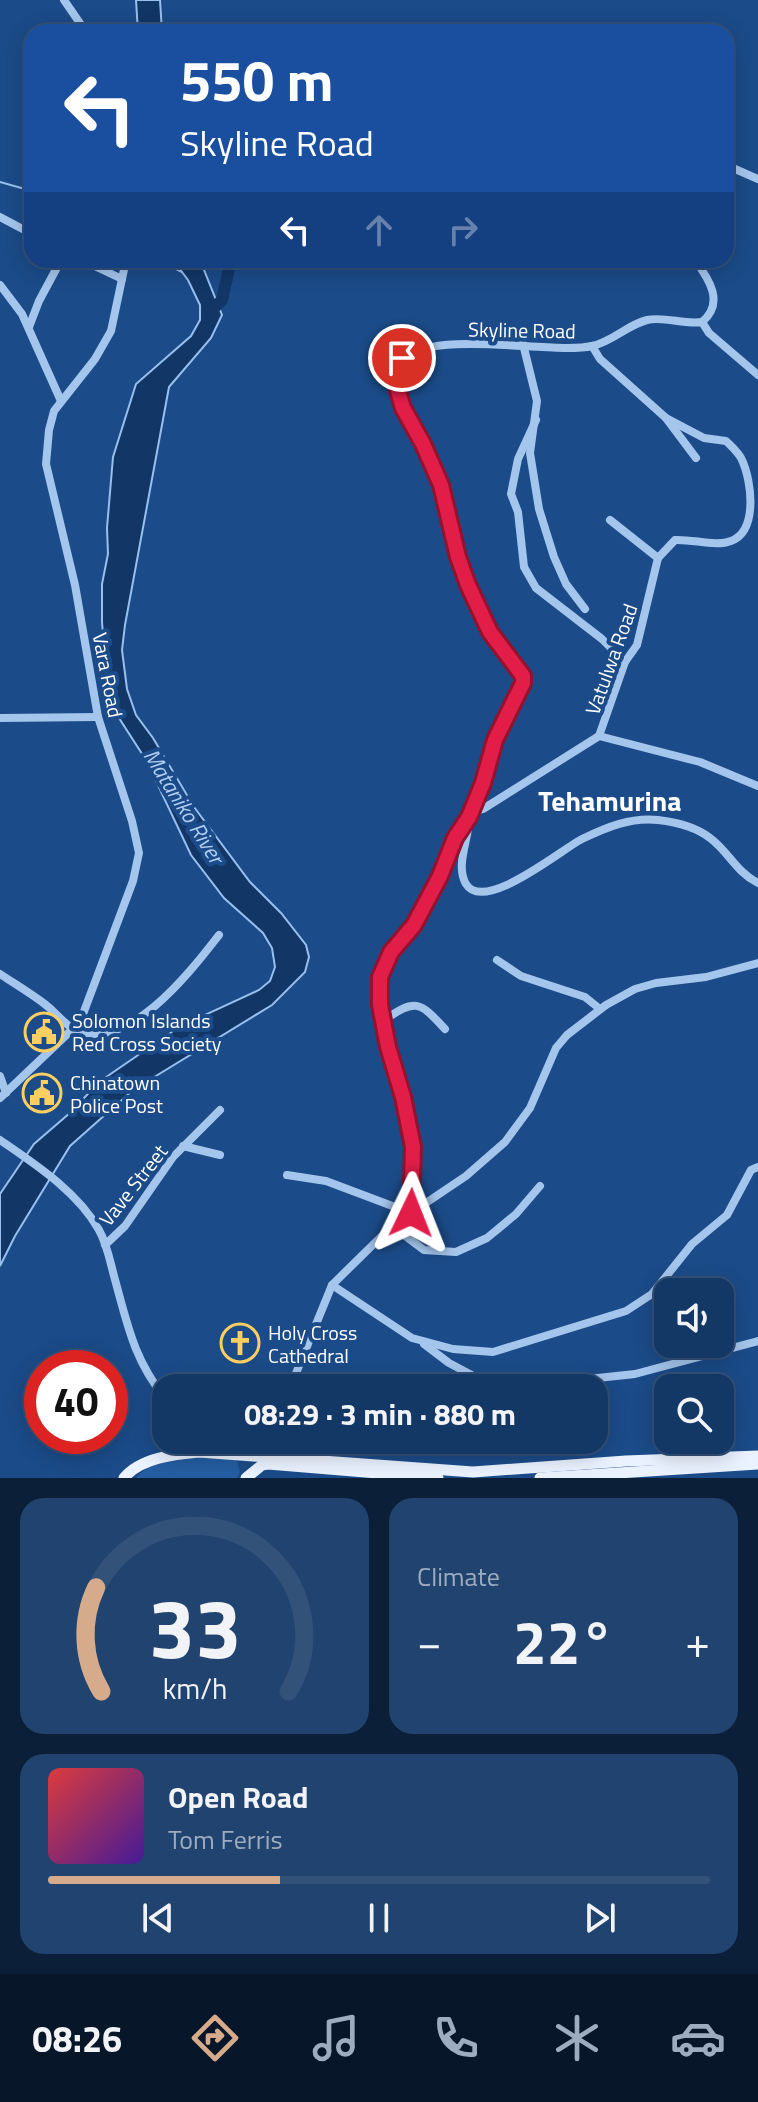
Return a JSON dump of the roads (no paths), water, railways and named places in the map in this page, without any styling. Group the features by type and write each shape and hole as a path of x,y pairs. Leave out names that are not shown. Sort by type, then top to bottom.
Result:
{"main road":[{"path":"124,1478 154,1459 184,1454"},
{"path":"228,1454 244,1464 245,1478"},
{"path":"241,1454 473,1472 626,1461 758,1456"},
{"path":"284,1454 287,1457"},
{"path":"245,1478 268,1464 438,1478"},
{"path":"540,1478 758,1464"},
{"path":"133,1478 139,1466"}],"street":[{"path":"64,0 80,24"},
{"path":"734,168 758,179"},
{"path":"0,217 24,230"},
{"path":"29,327 57,268"},
{"path":"99,268 122,279"},
{"name":"Vara Road","path":"3,1096 80,1022 133,881 139,853 132,821 98,717 75,585 46,464 49,430 61,401 111,331 124,268"},
{"path":"701,268 715,296 710,314 702,322 709,333 758,375"},
{"path":"0,285 29,327 61,401"},
{"name":"Skyline Road","path":"411,1213 412,1139 383,1021 379,987 383,966 414,925 445,866 455,838 483,783 495,740 523,683 523,676 490,632 468,585 441,485 403,408 395,371 407,355 431,348 483,343 566,348 592,346 651,319 702,322"},
{"path":"523,344 537,401 530,453 539,509 566,584 585,609"},
{"path":"592,346 600,359 666,418 696,458"},
{"path":"610,520 658,558 675,540 692,539 716,545 734,541 747,524 751,491 742,459 726,441 704,438 666,418"},
{"path":"536,420 518,459 511,494 518,512 524,567 536,588 602,639 625,662"},
{"name":"Vatulwa Road","path":"599,736 625,662 637,645 658,558"},
{"path":"0,718 98,717"},
{"path":"758,786 700,762 599,736 469,815 469,835 462,866 466,884 473,891 497,890 510,885 572,844 603,829 638,819 676,823 699,832 710,838 733,865 758,883"},
{"path":"0,974 74,1029 100,1034 118,1031 164,998 219,935"},
{"path":"497,960 521,976 585,997 600,1009"},
{"path":"296,1374 332,1285 392,1226 466,1176 505,1142 530,1108 556,1048 567,1035 600,1009 635,989 656,983 706,977 758,963"},
{"path":"383,1021 403,1007 416,1004 425,1007 445,1029"},
{"path":"0,1076 3,1096"},
{"name":"Vave Street","path":"105,1245 125,1226 161,1171 220,1110"},
{"path":"0,1140 68,1193 93,1221 105,1245 136,1352 152,1381"},
{"path":"183,1146 220,1155"},
{"path":"332,1285 412,1338 453,1349 493,1352 626,1311 652,1294 692,1244 727,1215 751,1170 758,1167"},
{"path":"287,1175 326,1181 411,1213"},
{"path":"392,1226 424,1250 456,1252 487,1238 516,1214 540,1186"},
{"path":"420,1341 449,1363 481,1380 523,1386 635,1374 758,1341"}],"water":[{"path":"136,0 160,0 162,24 138,24"},
{"name":"Mataniko River","path":"179,268 203,268 222,315 211,338 169,387 125,625 122,650 127,689 136,715 194,807 250,882 281,913 306,945 309,957 305,972 272,1005 133,1090 70,1146 0,1266 0,1194 34,1144 99,1082 179,1027 259,990 270,981 275,967 272,948 263,933 224,898 191,855 146,760 119,718 106,671 102,584 108,554 113,457 136,384 191,336 200,320 200,305"}],"waterway":[{"path":"0,182 24,189"},
{"path":"174,268 182,272"},
{"path":"212,310 222,300 229,268"}],"place":[{"name":"Solomon Islands Red Cross Society","path":"44,1032"},
{"name":"Chinatown Police Post","path":"42,1093"},
{"name":"Holy Cross Cathedral","path":"240,1343"}],"district":[{"name":"Tehamurina","path":"610,800"}]}
